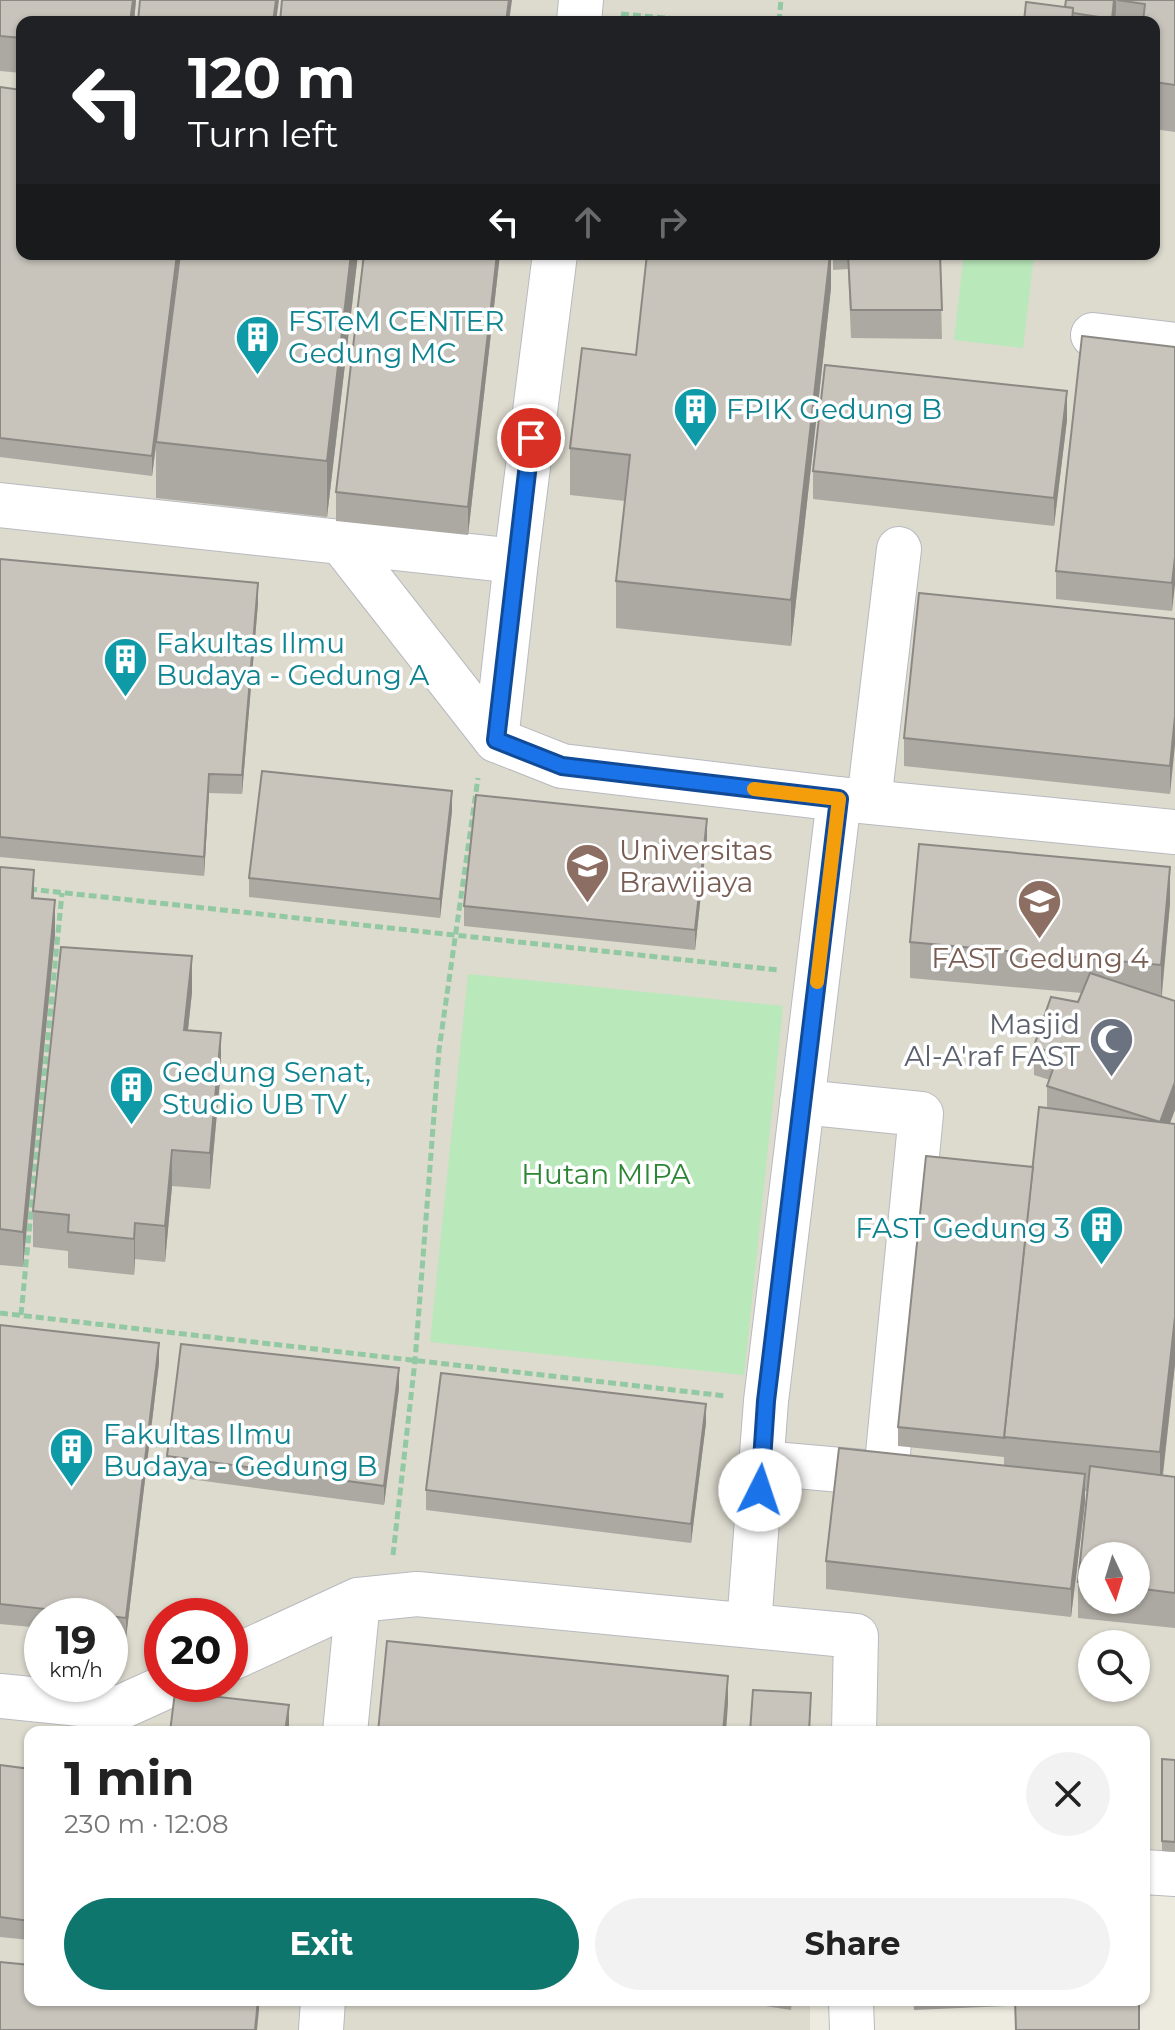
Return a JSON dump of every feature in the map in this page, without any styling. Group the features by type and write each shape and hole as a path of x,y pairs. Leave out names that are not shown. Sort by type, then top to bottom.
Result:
{"street":[{"path":"487,759 554,260"},
{"path":"1093,335 1175,345"},
{"path":"0,505 516,561"},
{"path":"341,542 487,759"},
{"path":"749,1625 766,1401 818,974 854,800 899,549"},
{"path":"487,759 1175,832"},
{"path":"762,1463 886,1474 921,1114 802,1102"},
{"path":"248,1651 374,1598 441,1596 856,1636 854,1726"},
{"path":"346,1726 374,1598"},
{"path":"0,1696 119,1708 144,1697"},
{"path":"1150,1872 1175,1874"},
{"path":"321,2030 323,2006"},
{"path":"851,2006 852,2030"}],"path":[{"path":"580,11 639,16"},
{"path":"374,1598 415,1361 439,1050 454,935 487,759"},
{"path":"16,888 818,974"},
{"path":"21,1315 62,893"},
{"path":"0,1313 766,1401"}],"shaded area":[{"name":"Universitas Brawijaya","path":"0,0 1175,0 1175,1857 1150,1856 1150,1726 24,1726 24,2006 810,2006 810,2030 0,2030"}],"green space":[{"path":"963,260 1033,260 1023,348 954,340"},
{"name":"Hutan MIPA","path":"468,974 783,1006 744,1375 430,1342"}],"building":[{"path":"0,0 133,0 131,16 16,16 16,37 0,36"},
{"path":"140,0 276,0 274,16 139,16"},
{"path":"282,0 509,0 507,16 281,16"},
{"path":"1066,0 1114,0 1112,16 1073,13 1073,8 1065,7"},
{"path":"1117,0 1175,0 1175,85 1160,83 1160,16 1144,16 1145,4"},
{"path":"1026,2 1073,8 1072,16 1025,16"},
{"path":"0,87 16,89 16,260 176,260 152,456 0,438"},
{"name":"FSTeM CENTER Gedung MC","path":"179,260 350,260 327,461 156,442"},
{"path":"363,260 496,260 468,507 336,492"},
{"name":"FPIK Gedung B","path":"646,260 829,260 791,600 616,581 630,455 570,448 582,348 636,355"},
{"path":"848,260 940,260 942,310 851,310"},
{"path":"1082,336 1175,347 1175,557 1172,583 1056,571"},
{"path":"825,365 1067,391 1054,498 813,471"},
{"name":"Fakultas Ilmu Budaya - Gedung A","path":"0,559 258,583 242,775 209,774 204,857 0,837"},
{"path":"919,593 1175,619 1175,716 1170,766 904,738"},
{"path":"262,771 452,791 440,899 249,878"},
{"path":"476,795 707,819 695,930 464,906"},
{"name":"FAST Gedung 4","path":"919,844 1170,867 1161,965 910,942"},
{"path":"0,867 34,870 32,898 55,900 23,1232 0,1229"},
{"name":"Gedung Senat, Studio UB TV","path":"61,947 192,956 184,1030 221,1033 210,1153 172,1150 165,1226 135,1223 134,1239 68,1232 69,1215 33,1211"},
{"name":"Masjid Al-A'raf FAST","path":"1090,973 1175,1001 1175,1082 1160,1122 1047,1086 1058,1055 1034,1046 1051,997 1078,1002"},
{"name":"FAST Gedung 3","path":"1039,1107 1175,1124 1175,1317 1160,1452 1004,1437"},
{"path":"926,1156 1033,1167 1006,1438 898,1427"},
{"name":"Fakultas Ilmu Budaya - Gedung B","path":"0,1325 159,1343 128,1601 128,1598 24,1598 24,1607 0,1604"},
{"path":"181,1344 399,1368 384,1486 167,1456"},
{"path":"441,1373 706,1404 691,1524 426,1490"},
{"path":"839,1448 1085,1474 1071,1589 826,1561"},
{"path":"1090,1466 1175,1477 1175,1593 1150,1590 1150,1542 1082,1542"},
{"path":"387,1641 728,1676 724,1726 379,1726"},
{"path":"753,1690 811,1693 809,1726 750,1726"},
{"path":"248,1700 289,1705 286,1726 171,1726 174,1702"},
{"path":"1162,1759 1175,1760 1175,1842 1162,1841"},
{"path":"0,1765 24,1768 24,1920 0,1917"},
{"path":"0,1962 24,1964 24,2006 257,2006 255,2030 0,2030"},
{"path":"1015,2006 1139,2006 1139,2030 1016,2030"}],"slow traffic":[{"path":"754,789 839,799 817,982"}],"place":[{"name":"FSTeM CENTER Gedung MC","path":"257,376"},
{"name":"FPIK Gedung B","path":"695,448"},
{"name":"Fakultas Ilmu Budaya - Gedung A","path":"125,698"},
{"name":"Universitas Brawijaya","path":"588,905"},
{"name":"FAST Gedung 4","path":"1040,940"},
{"name":"Masjid Al-A'raf FAST","path":"1111,1079"},
{"name":"Gedung Senat, Studio UB TV","path":"131,1127"},
{"name":"FAST Gedung 3","path":"1101,1267"},
{"name":"Fakultas Ilmu Budaya - Gedung B","path":"72,1489"}],"route":[{"path":"531,438 496,740 562,766 839,799 766,1401 760,1490"}]}
